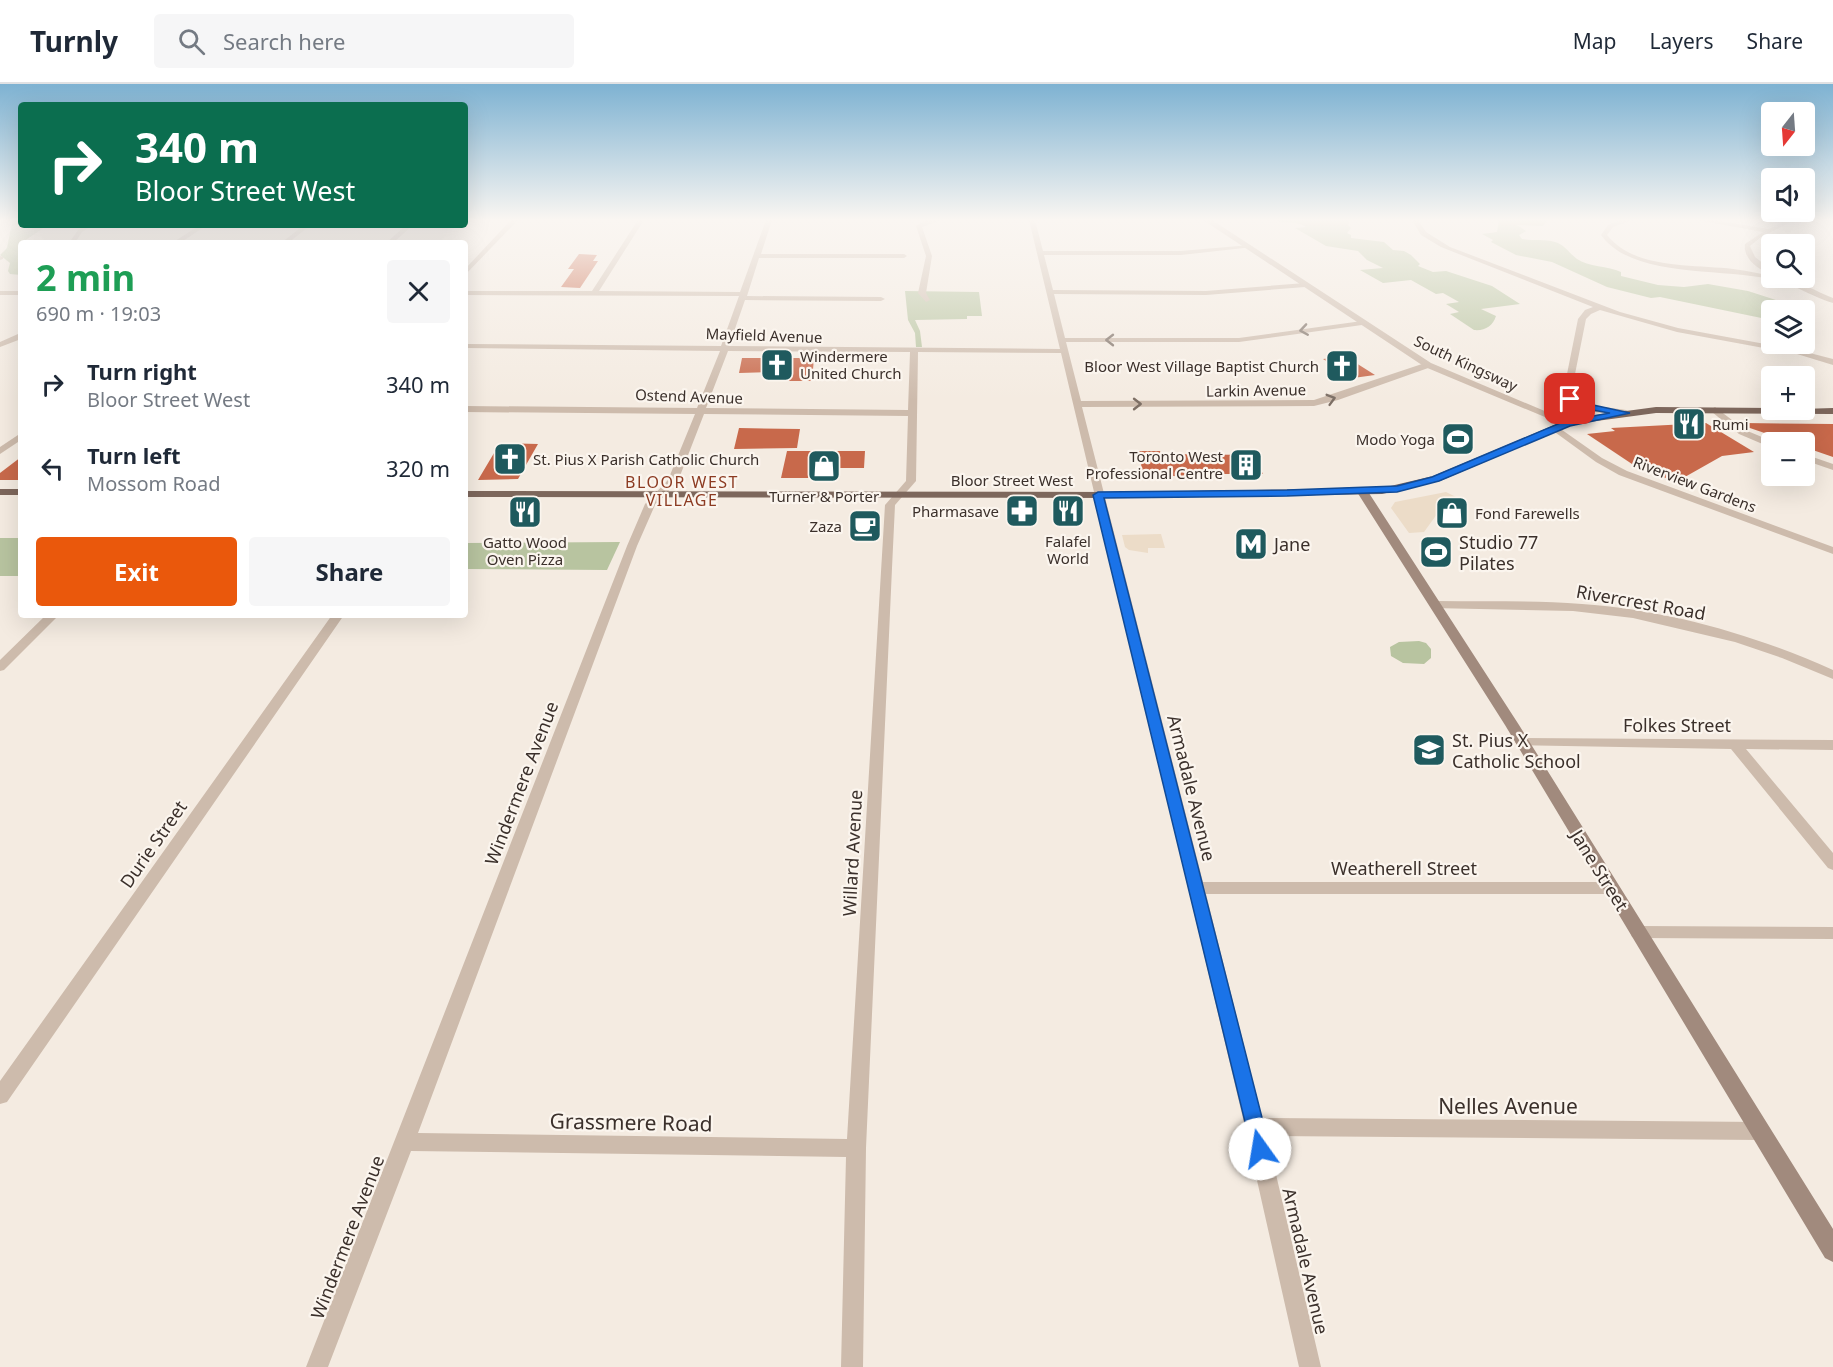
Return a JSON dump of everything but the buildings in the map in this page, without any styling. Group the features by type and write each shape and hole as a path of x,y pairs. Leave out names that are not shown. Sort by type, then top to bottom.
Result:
{"main road":[{"name":"Bloor Street West","path":"468,494 1098,495 1363,492 1397,489 1436,479 1568,423 1626,413 1715,410 1833,411"},
{"path":"0,492 18,492"},
{"name":"Jane Street","path":"1363,492 1380,514 1522,742 1833,1250"}],"street":[{"path":"594,294 603,280"},
{"name":"Windermere Avenue","path":"317,1367 632,546 650,504 673,481 748,280"},
{"path":"924,280 922,293 926,300"},
{"name":"Armadale Avenue","path":"1046,280 1197,888 1310,1367"},
{"name":"South Kingsway","path":"1298,280 1428,365 1568,423"},
{"path":"1528,280 1599,308 1660,326 1782,349 1833,363"},
{"path":"1049,292 1206,293 1305,285"},
{"path":"1801,288 1833,302"},
{"path":"0,293 18,293"},
{"path":"468,293 743,295 752,299 881,299"},
{"path":"1599,308 1588,312 1582,319 1567,394 1570,399 1581,405 1626,413"},
{"path":"1061,340 1239,340 1362,323"},
{"path":"0,345 18,337"},
{"name":"Mayfield Avenue","path":"468,346 725,346 736,350 1063,351"},
{"name":"Willard Avenue","path":"852,1367 856,1148 889,517 890,506 911,483 914,350"},
{"name":"Larkin Avenue","path":"1078,404 1314,403 1335,398 1428,365"},
{"name":"Ostend Avenue","path":"468,409 701,409 714,413 912,413"},
{"path":"1715,410 1742,432 1761,440"},
{"name":"Riverview Gardens","path":"1555,429 1599,460 1623,473 1833,551"},
{"path":"0,452 18,438"},
{"path":"1815,461 1833,467"},
{"name":"Rivercrest Road","path":"1436,605 1574,607 1638,616 1742,640 1792,657 1833,675"},
{"path":"0,667 50,618"},
{"name":"Durie Street","path":"0,1095 336,618"},
{"name":"Folkes Street","path":"1522,742 1833,745"},
{"path":"1734,743 1833,864"},
{"name":"Weatherell Street","path":"1197,888 1611,888"},
{"path":"1638,932 1833,933"},
{"name":"Nelles Avenue","path":"1255,1127 1760,1131"},
{"name":"Grassmere Road","path":"405,1142 856,1148"}],"green space":[{"path":"1377,280 1473,280 1492,286 1520,304 1481,309 1496,316 1488,327 1474,330 1450,314 1459,312 1446,304 1459,302 1443,293 1436,294 1411,280 1383,283"},
{"path":"1591,280 1637,280 1658,285 1684,287 1708,284 1748,291 1776,300 1761,300 1761,318 1660,297 1651,298 1607,287"},
{"path":"905,291 979,292 982,316 967,316 967,319 915,320 920,331 922,347 916,347 915,333 908,320"},
{"path":"0,538 18,538 18,576 0,576"},
{"path":"620,542 607,570 468,569 468,543"},
{"path":"1399,642 1426,643 1431,649 1431,658 1424,664 1403,663 1391,656 1390,647"}],"shaded area":[{"path":"1446,492 1456,497 1448,499 1424,532 1409,533 1391,508 1395,502"},
{"path":"1161,534 1165,548 1148,548 1148,553 1129,550 1125,547 1122,535"}],"place":[{"name":"Windermere United Church","path":"777,365"},
{"name":"Bloor West Village Baptist Church","path":"1342,366"},
{"name":"Rumi","path":"1689,424"},
{"name":"Modo Yoga","path":"1458,439"},
{"name":"St. Pius X Parish Catholic Church","path":"510,459"},
{"name":"Toronto West Professional Centre","path":"1246,465"},
{"name":"Turner & Porter","path":"824,466"},
{"name":"Pharmasave","path":"1022,511"},
{"name":"Falafel World","path":"1068,511"},
{"name":"Gatto Wood Oven Pizza","path":"525,512"},
{"name":"Fond Farewells","path":"1452,513"},
{"name":"Zaza","path":"865,526"},
{"name":"Jane","path":"1251,544"},
{"name":"Studio 77 Pilates","path":"1436,552"},
{"name":"St. Pius X Catholic School","path":"1429,750"}],"district":[{"name":"BLOOR WEST VILLAGE","path":"682,491"}],"route":[{"path":"1260,1149 1098,495 1363,492 1397,489 1436,479 1568,423 1626,413 1581,405 1570,399"}]}
